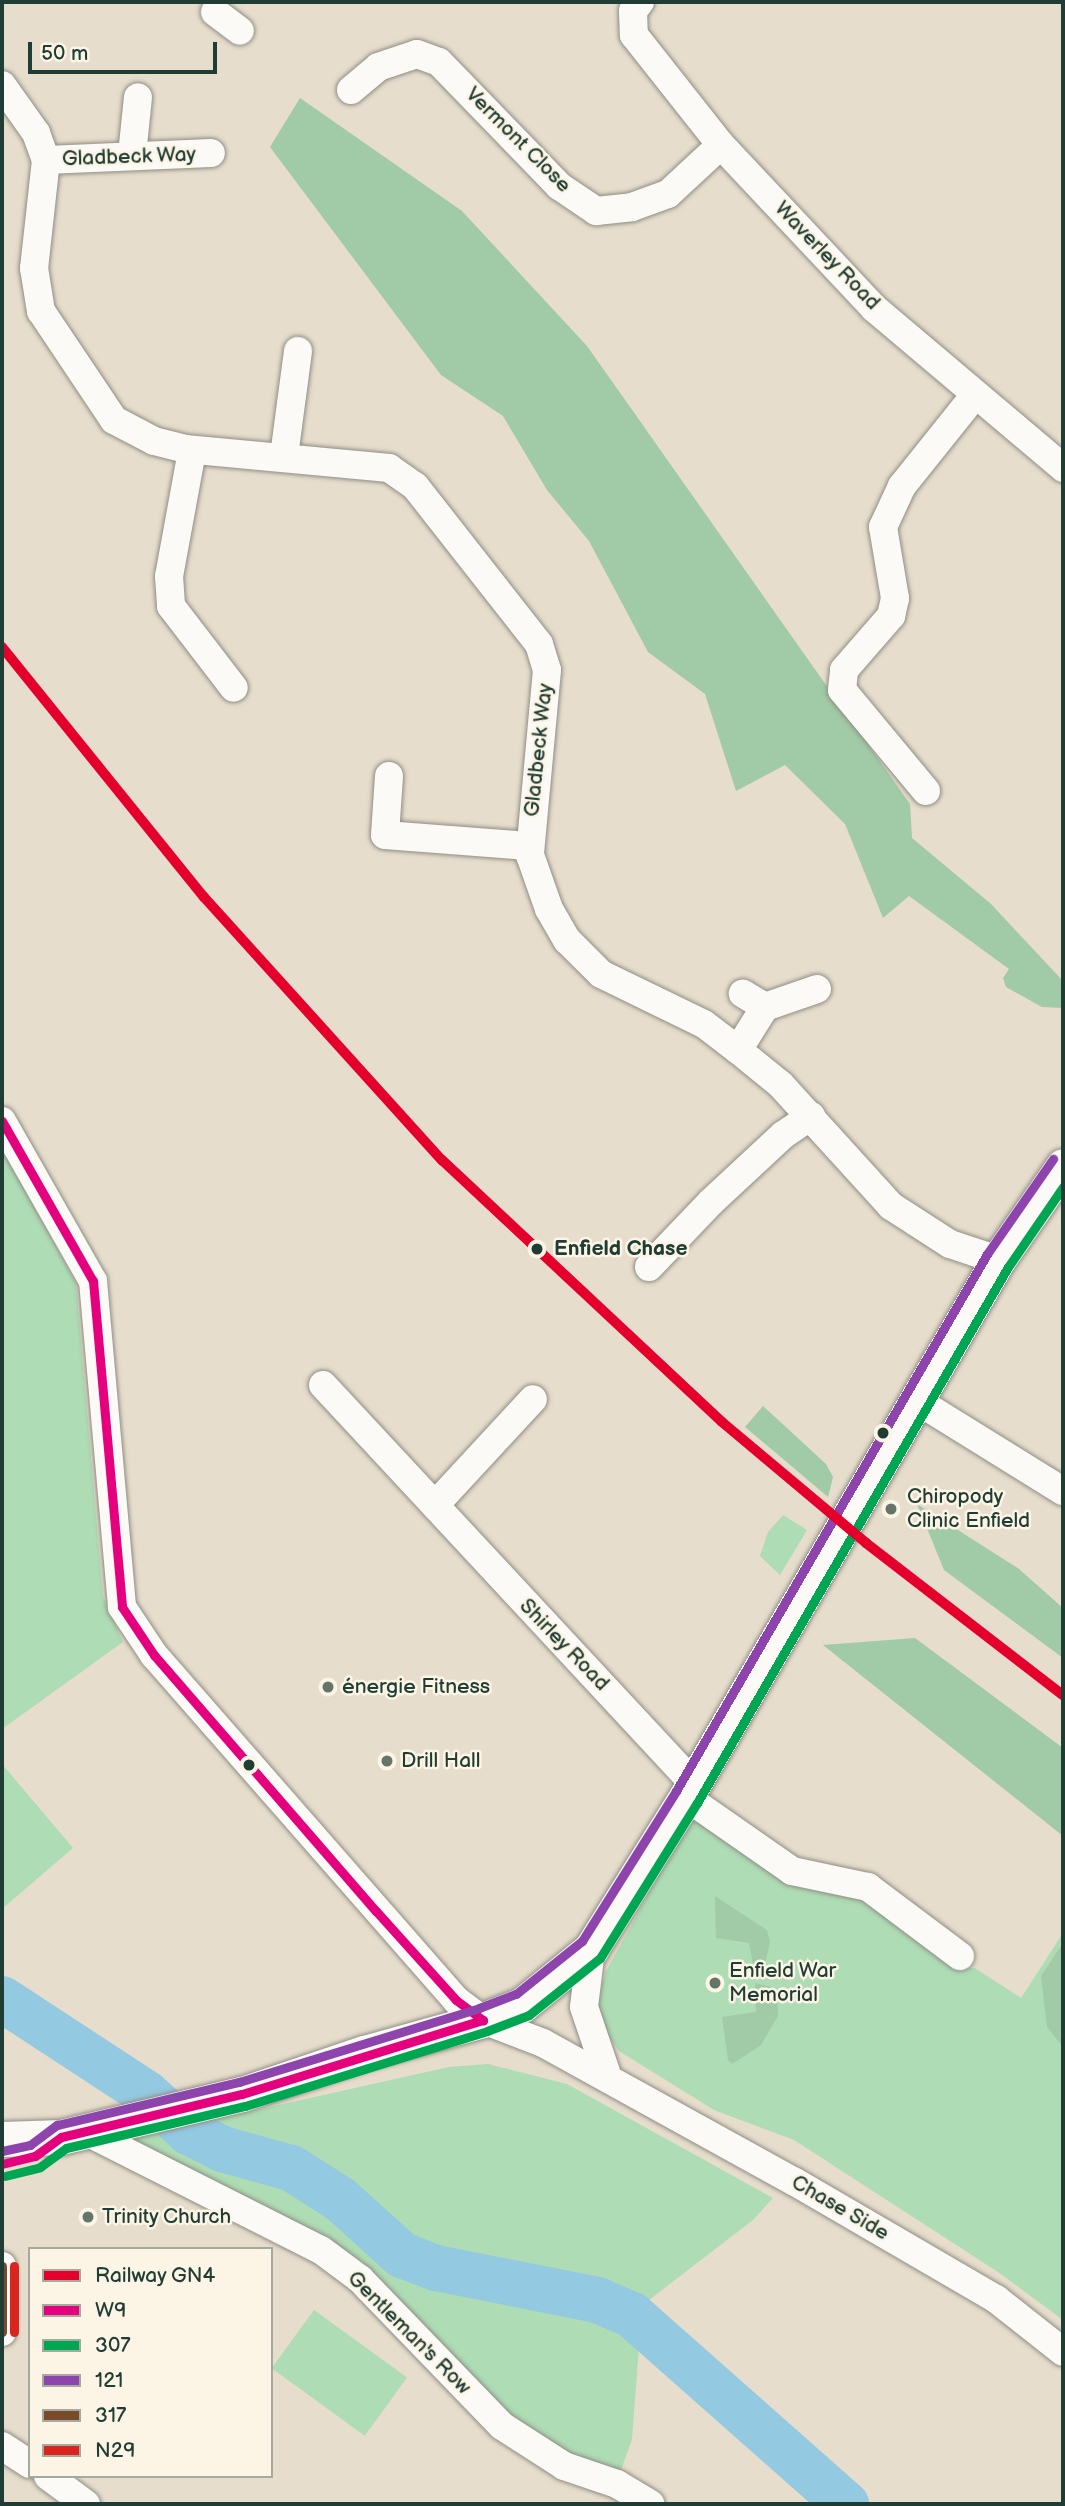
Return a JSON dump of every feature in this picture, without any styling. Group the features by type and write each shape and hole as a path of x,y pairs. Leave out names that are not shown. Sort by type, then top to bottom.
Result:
{"main road":[{"path":"2,2140 73,2134 207,2102 483,2021 522,2005 591,1949 690,1790 998,1260 1063,1166"},
{"path":"2,2164 35,2156 73,2134"}],"street":[{"path":"212,5 240,31"},
{"name":"Waverley Road","path":"636,6 634,35 721,145 874,308 1063,468"},
{"name":"Vermont Close","path":"351,90 378,67 417,54 439,62 559,186 596,211 632,207 668,194 721,145"},
{"name":"Gladbeck Way","path":"2,85 36,133 46,160 34,268 41,311 114,420 153,441 192,451 284,456 390,468 415,486 539,644 547,670 529,846 549,909 567,940 601,974 704,1024 738,1050 811,1116 891,1206 950,1244 998,1260"},
{"path":"132,155 138,97"},
{"name":"Gladbeck Way","path":"46,160 211,153"},
{"path":"284,456 298,351"},
{"path":"926,792 842,690 844,670 891,616 895,598 886,565 883,527 902,486 975,395"},
{"path":"192,451 169,576 171,606 234,688"},
{"path":"389,776 385,835 529,846"},
{"path":"738,1050 754,1000 817,989"},
{"path":"649,1267 732,1183 811,1116"},
{"name":"Chase Side","path":"2,1121 93,1281 122,1607 154,1656 456,2000 483,2021 543,2043 608,2078 996,2299 1063,2352"},
{"name":"Shirley Road","path":"323,1385 435,1505 690,1790 792,1871 868,1887 960,1956"},
{"path":"435,1505 533,1399"},
{"path":"916,1400 1063,1492"},
{"path":"591,1949 584,2007 608,2078"},
{"name":"Gentleman's Row","path":"73,2134 320,2250 360,2279 502,2426 564,2466 617,2484 650,2504"},
{"path":"2,2266 2,2332"},
{"path":"2,2446 28,2463"},
{"path":"51,2478 86,2504"}],"green space":[{"path":"300,98 462,211 587,346 910,804 912,838 991,904 1063,981 1063,1008 1042,1007 1006,987 1003,978 1009,969 909,896 883,918 845,824 785,765 736,791 705,694 648,652 589,541 547,490 503,416 441,375 270,147"},
{"path":"2,1148 76,1283 103,1596 123,1642 2,1729"},
{"path":"763,1406 826,1464 833,1477 828,1497 745,1427"},
{"path":"917,1504 1019,1569 1063,1608 1063,1658 944,1570"},
{"path":"783,1515 807,1530 780,1575 760,1556 768,1532"},
{"path":"915,1638 1063,1748 1063,1836 823,1645"},
{"path":"2,1764 73,1848 2,1909"},
{"path":"692,1815 859,1894 950,1965 975,1968 1021,1998 1063,1933 1063,2320 998,2272 794,2140 714,2110 619,2051 606,2033 597,2005 605,1973"},
{"path":"715,1896 767,1930 770,1942 764,1969 754,1970 749,1943 716,1938"},
{"path":"1063,1943 1063,2047 1047,2027 1041,1976"},
{"path":"755,1983 771,1987 777,1995 778,2016 761,2045 732,2064 728,2060 722,2017 756,2012"},
{"path":"488,2064 567,2084 773,2198 753,2220 636,2310 640,2334 632,2439 619,2476 587,2466 507,2423 347,2258 122,2140 449,2067"},
{"path":"314,2310 407,2378 365,2436 273,2369"}],"waterway":[{"path":"2,1999 147,2094 189,2132 222,2149 291,2168 340,2199 402,2255 436,2268 597,2300 632,2315 846,2504"}],"rail line":[{"name":"GN4","path":"2,647 204,897 442,1160 722,1422 866,1543 1063,1695"}],"transit line":[{"name":"W9","path":"2,1121 93,1281 122,1607 154,1655 376,1911 456,2000 483,2020"},
{"name":"121","path":"2,2151 30,2145 57,2125 239,2082 479,2008 516,1994 582,1941 676,1791 987,1254 1053,1159"},
{"name":"307","path":"5,2176 40,2167 66,2148 245,2106 487,2031 529,2015 600,1958 697,1803 1008,1267 1063,1187"},
{"name":"W9","path":"2,2164 35,2156 61,2137 242,2094 483,2020"},
{"name":"317","path":"2,2266 2,2332"},
{"name":"N29","path":"14,2266 14,2332"}],"place":[{"name":"Enfield Chase","path":"537,1249"},
{"name":"Chiropody Clinic Enfield","path":"891,1509"},
{"name":"énergie Fitness","path":"328,1687"},
{"name":"Drill Hall","path":"387,1761"},
{"name":"Enfield War Memorial","path":"715,1983"},
{"name":"Trinity Church","path":"88,2217"}]}
